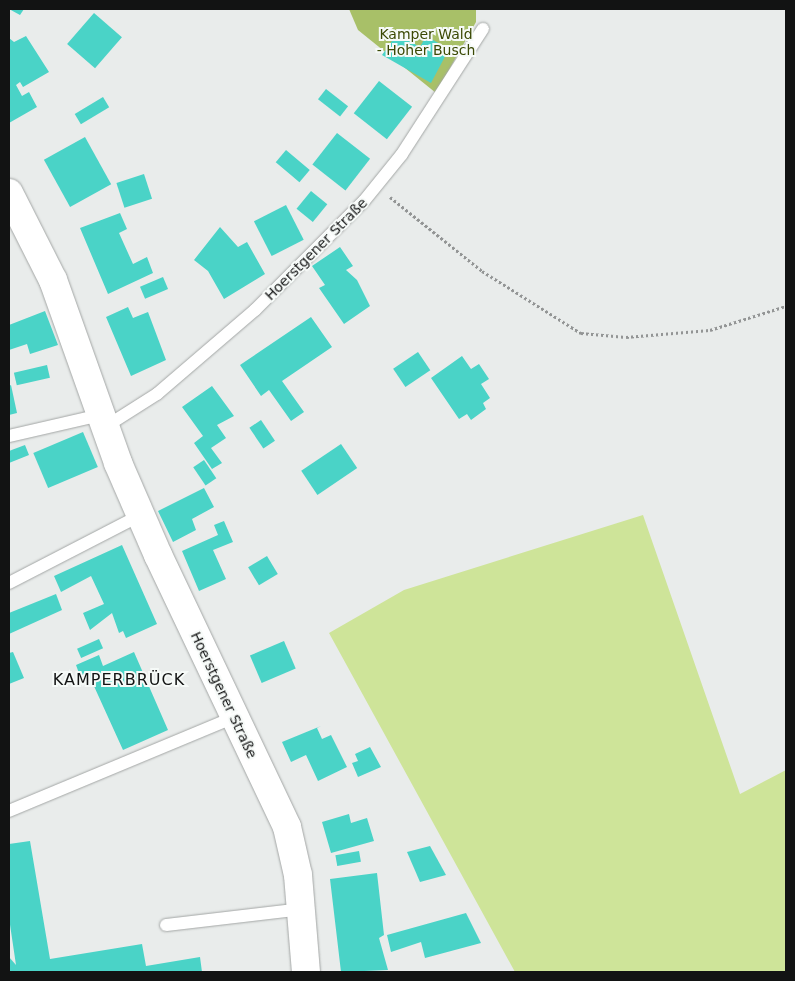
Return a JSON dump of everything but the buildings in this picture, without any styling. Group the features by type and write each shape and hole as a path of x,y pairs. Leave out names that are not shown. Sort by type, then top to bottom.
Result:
{"main road":[{"name":"Hoerstgener Straße","path":"9,193 53,280 103,421 141,515 287,827 303,909 306,972"}],"lane":[{"name":"Hoerstgener Straße","path":"103,421 157,394 255,310 377,184 483,29"},
{"path":"9,436 103,421"},
{"path":"9,582 141,515"},
{"path":"9,811 235,717"},
{"path":"166,924 303,909"}],"path":[{"path":"377,184 413,220 482,271 581,332 626,337 710,330 786,306"}],"green space":[{"name":"Kamper Wald - Hoher Busch","path":"349,9 476,9 476,22 436,93 358,30"},
{"path":"643,515 740,794 786,770 786,972 515,972 329,633 404,590"}],"district":[{"name":"KAMPERBRÜCK","path":"119,680"}]}
